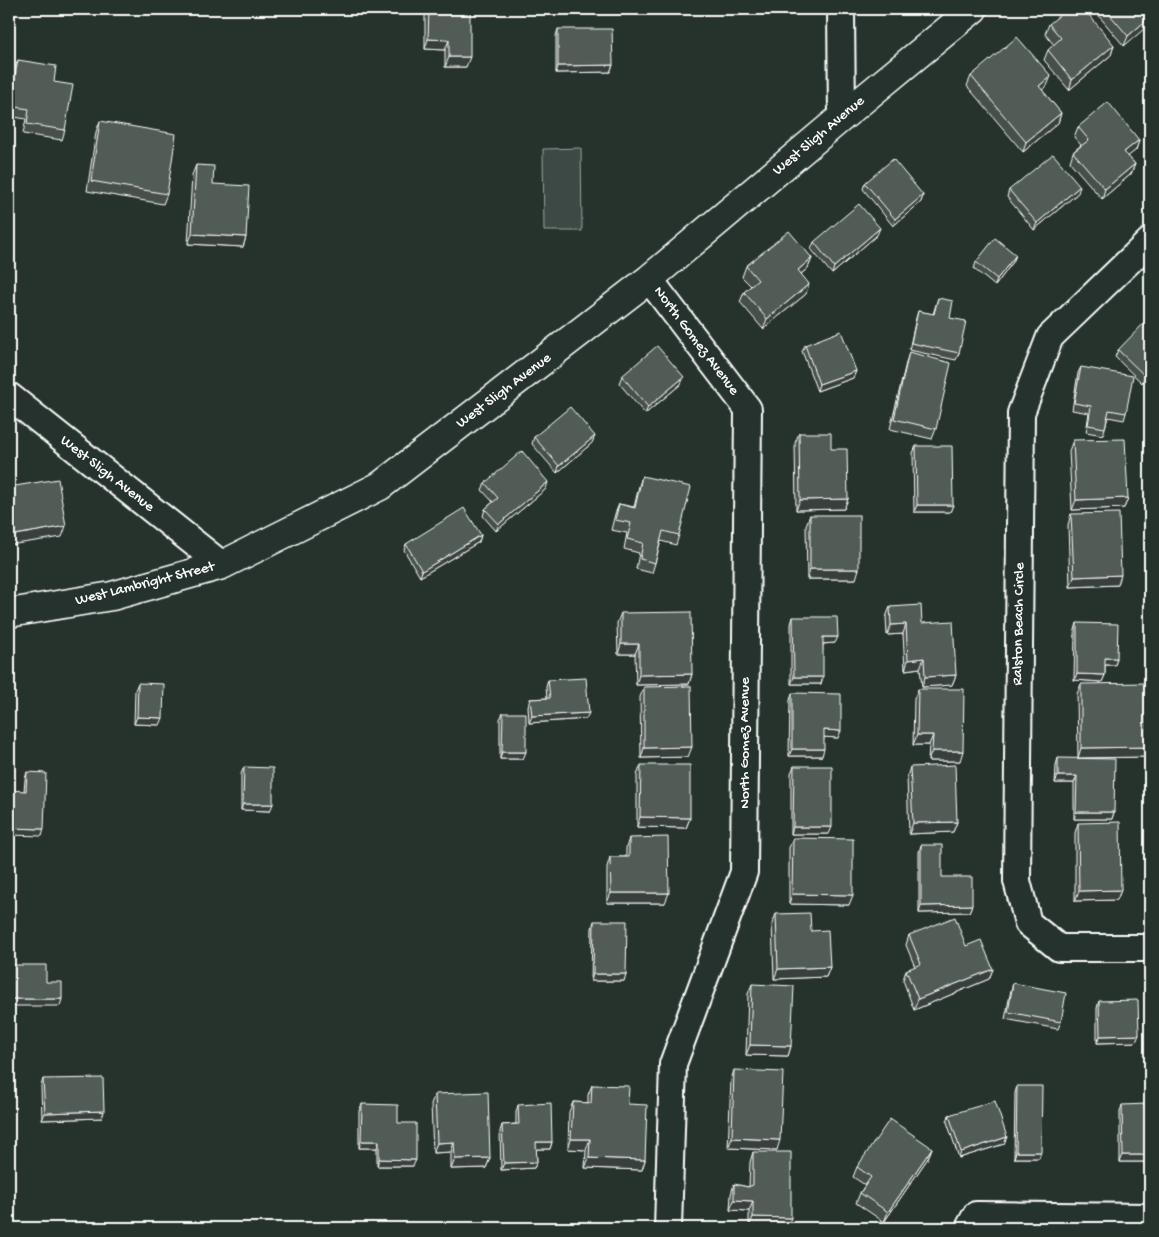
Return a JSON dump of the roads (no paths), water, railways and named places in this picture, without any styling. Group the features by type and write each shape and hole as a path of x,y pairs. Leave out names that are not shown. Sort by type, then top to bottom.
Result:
{"main road":[{"name":"West Sligh Avenue","path":"222,565 380,486 649,279 842,116 973,9"},
{"name":"West Lambright Street","path":"9,613 112,596 222,565"}],"street":[{"path":"841,9 842,116"},
{"name":"Ralston Beach Circle","path":"1150,241 1050,337 1021,413 1017,881 1028,923 1059,948 1150,948"},
{"name":"North Gomez Avenue","path":"649,279 748,408 744,872 673,1064 668,1228"},
{"name":"West Sligh Avenue","path":"9,396 222,565"},
{"path":"972,1222 1150,1217"}]}
